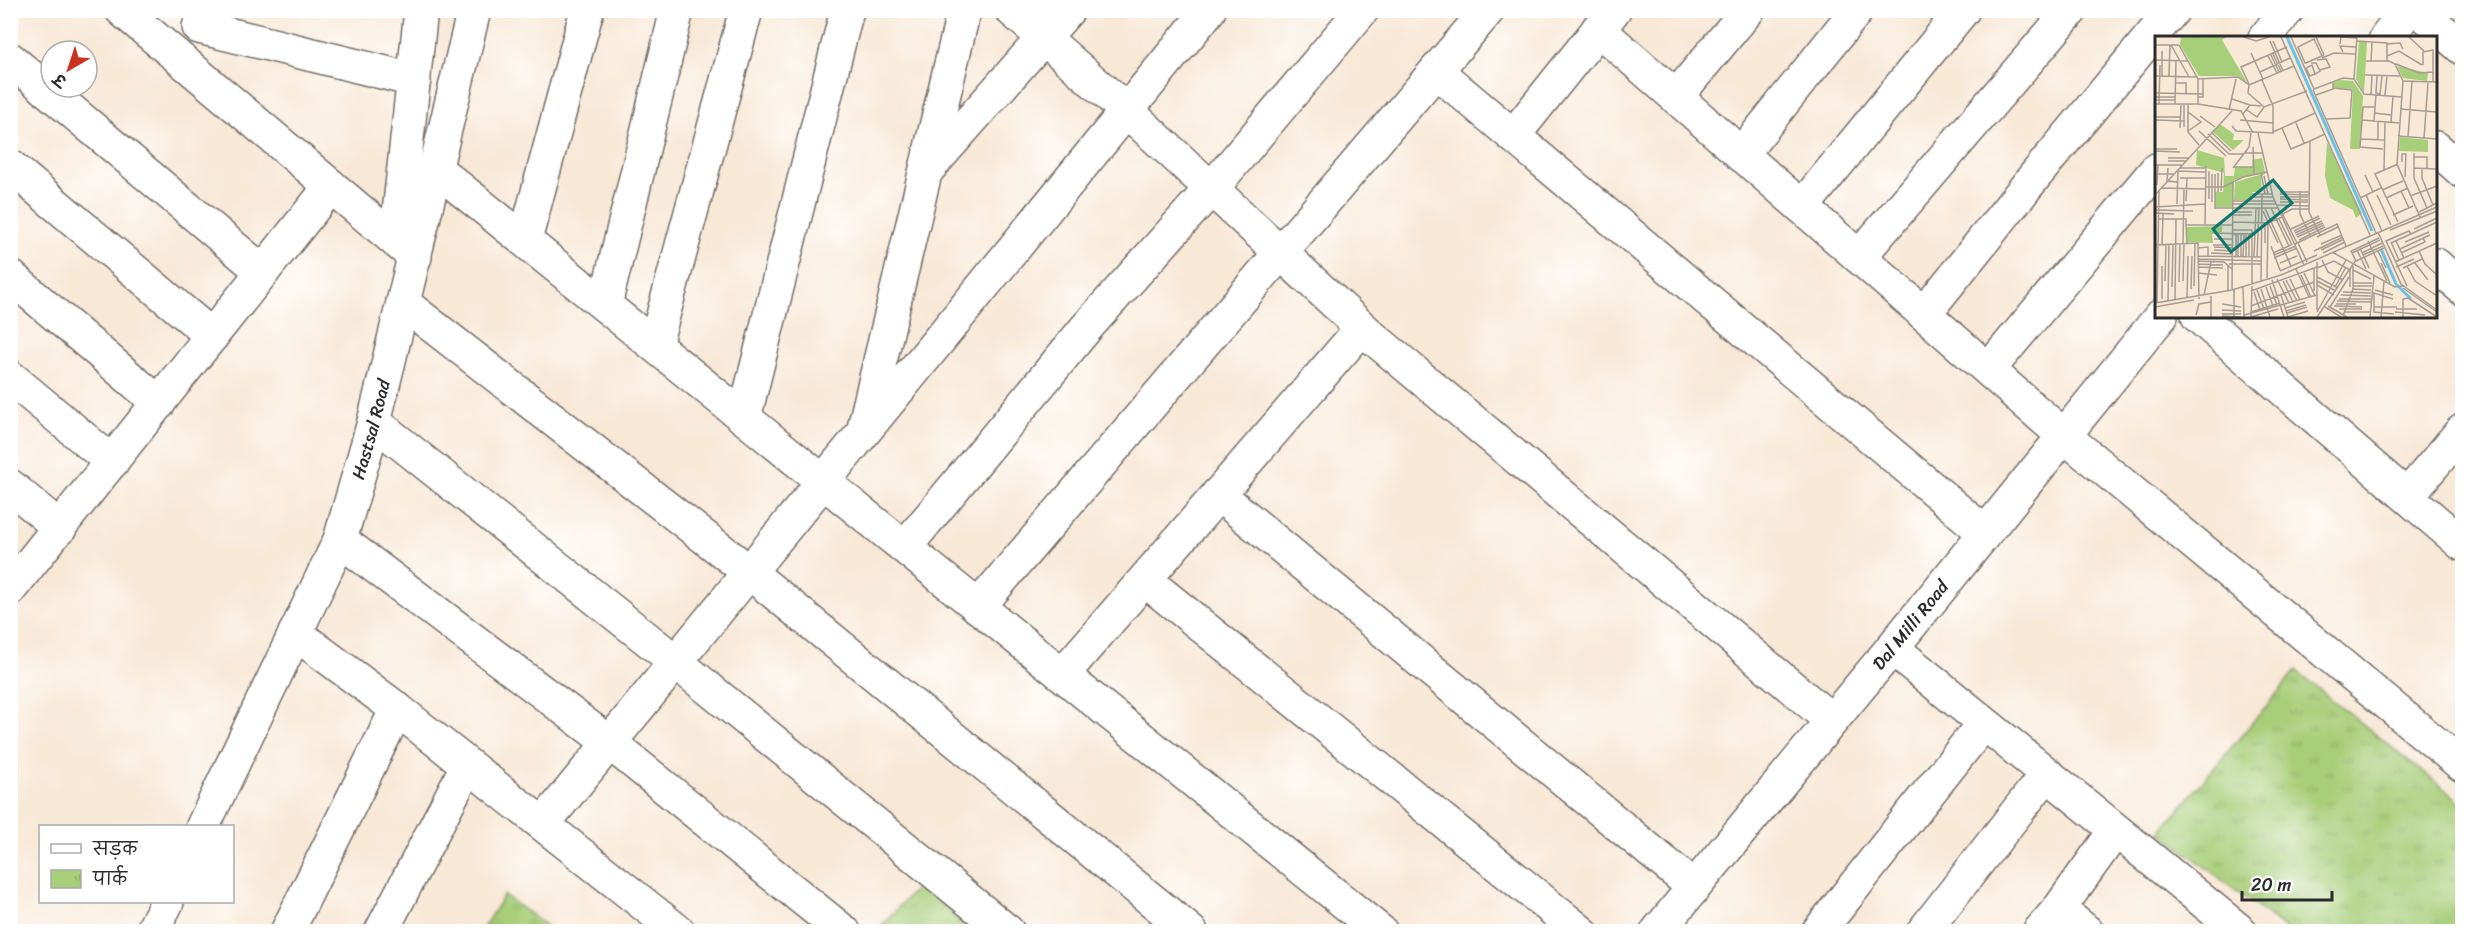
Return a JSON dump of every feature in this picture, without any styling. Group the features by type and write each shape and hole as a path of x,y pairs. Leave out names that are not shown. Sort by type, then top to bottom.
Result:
{"street":[{"path":"122,10 406,249"},
{"path":"406,249 414,80 421,10"},
{"name":"Hastsal Road","path":"203,825 340,540 374,422 403,303 406,249 436,169 474,10"},
{"path":"525,240 588,10"},
{"path":"605,305 677,10"},
{"path":"655,345 746,10"},
{"path":"744,418 847,10"},
{"path":"862,435 964,10"},
{"path":"1012,10 1127,111 1362,328 1831,720"},
{"path":"923,175 1045,39 1068,10"},
{"path":"543,824 1209,10"},
{"path":"905,547 1087,327 1210,189 1362,10"},
{"path":"978,607 1488,10"},
{"path":"1676,97 1748,10"},
{"path":"1741,154 1857,10"},
{"path":"1802,207 1963,10"},
{"path":"1859,257 2071,10"},
{"path":"1924,314 2173,10"},
{"path":"2267,36 2287,10"},
{"path":"2388,36 2408,10"},
{"path":"2419,10 2463,48"},
{"path":"1513,136 1606,20 1676,97 2063,435 2463,765"},
{"path":"199,27 414,80"},
{"path":"10,59 263,272"},
{"path":"1436,71 1984,532"},
{"path":"2437,149 2463,171"},
{"path":"10,166 212,336"},
{"path":"436,169 1381,932"},
{"path":"1989,369 2155,172"},
{"path":"11,589 331,186"},
{"path":"2437,266 2463,288"},
{"path":"10,276 159,403"},
{"path":"403,303 750,573 1191,932"},
{"name":"Dal Milli Road","path":"1657,932 1892,648 2159,318"},
{"path":"2200,318 2463,544"},
{"path":"1063,674 1362,328"},
{"path":"10,377 112,462"},
{"path":"374,422 676,662 1008,932"},
{"path":"2407,496 2463,431"},
{"path":"10,486 60,528"},
{"path":"1218,494 1694,887"},
{"path":"340,540 610,742 844,932"},
{"path":"1145,580 1581,932"},
{"path":"295,633 397,709 679,932"},
{"path":"1892,648 2241,932"},
{"path":"287,932 397,709"},
{"path":"1818,932 1983,724"},
{"path":"381,932 467,766"},
{"path":"1923,932 2046,775"},
{"path":"2087,932 2049,920 2115,831"},
{"path":"152,932 167,903"}],"green space":[{"path":"2296,671 2462,803 2462,931 2288,931 2160,832"},
{"path":"923,881 987,932 875,932"},
{"path":"504,895 553,931 481,931"}]}
